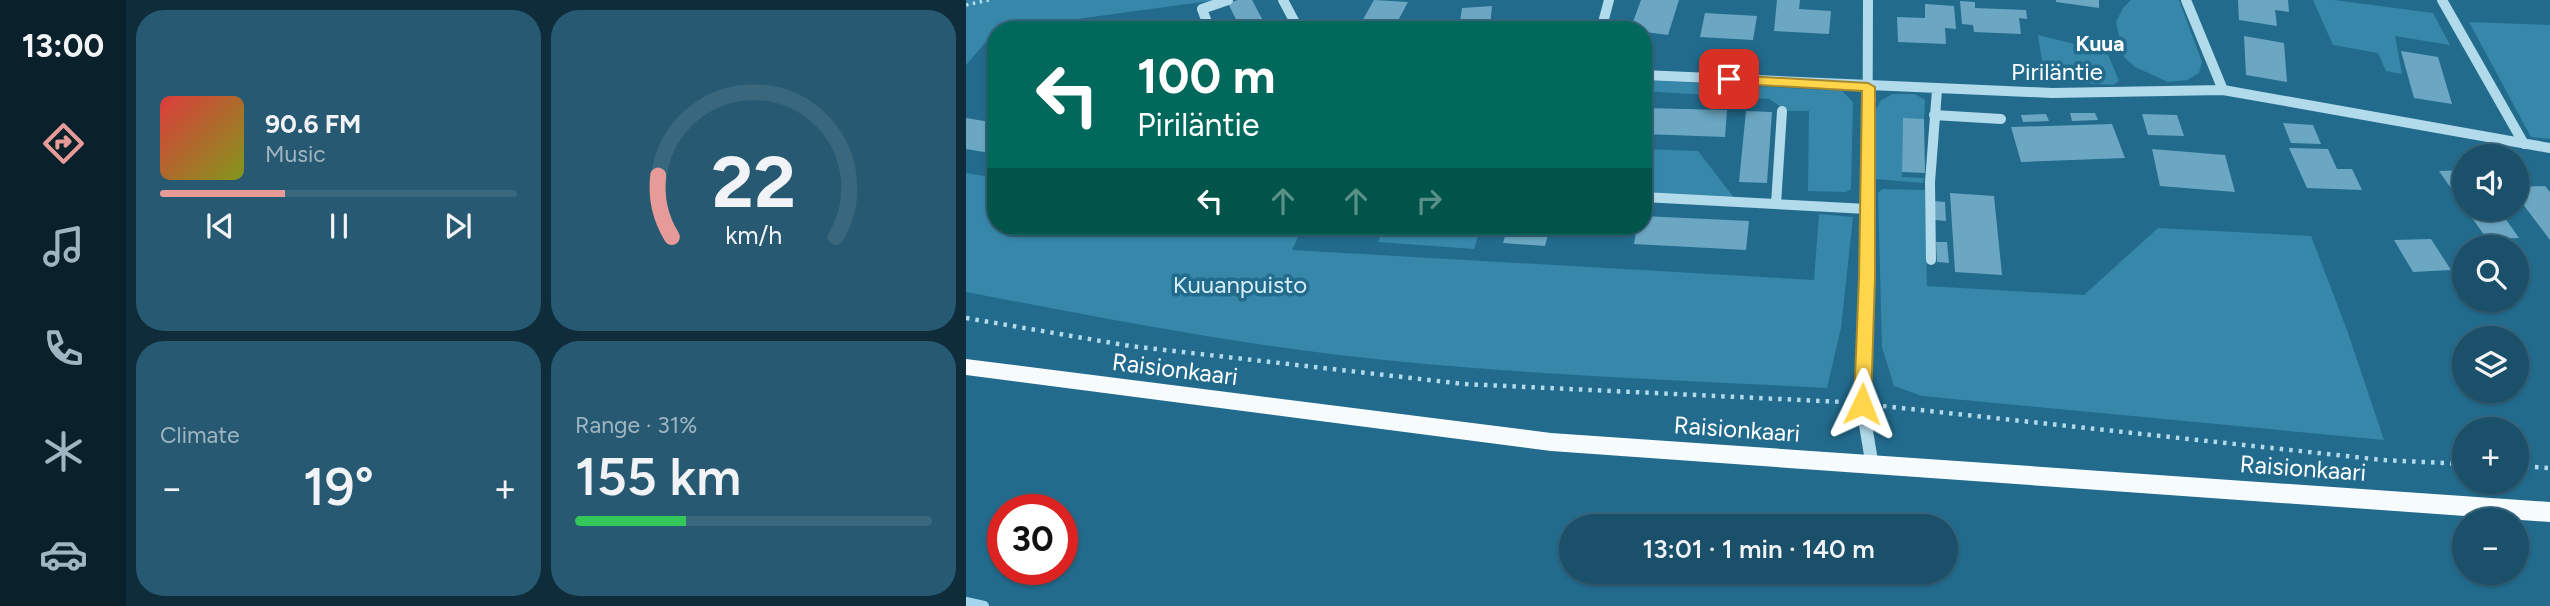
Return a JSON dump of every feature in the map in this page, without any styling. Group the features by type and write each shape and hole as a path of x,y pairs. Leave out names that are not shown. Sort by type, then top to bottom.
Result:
{"main road":[{"name":"Raisionkaari","path":"966,367 1551,442 2550,512"}],"street":[{"path":"1283,0 1295,21"},
{"path":"1603,21 1609,0"},
{"path":"1868,0 1867,209 1862,404 1871,464"},
{"path":"2186,0 2223,90"},
{"path":"2442,0 2524,144"},
{"name":"Piriläntie","path":"1652,75 2052,93 2223,90 2524,144"},
{"path":"1930,260 1937,90"},
{"path":"1776,204 1782,111"},
{"path":"1934,116 2001,119"},
{"name":"Piriläntie","path":"2529,145 2550,148"}],"lane":[{"path":"1207,21 1202,9 1228,0"},
{"path":"1652,197 1867,209"}],"path":[{"path":"966,5 989,0"},
{"path":"966,317 1142,347 1464,384 1821,400 2383,460 2452,463"},
{"path":"2529,467 2550,468"}],"green space":[{"path":"966,0 1217,0 1062,21 987,21 987,40 966,65"},
{"path":"2131,0 2179,0 2202,62 2199,73 2187,80 2168,82 2135,67 2124,57 2116,22 2123,8"},
{"path":"2313,0 2334,0 2433,13 2450,45 2395,36 2402,74 2386,71 2378,53 2333,45"},
{"path":"2469,22 2550,25 2550,139 2531,137"},
{"path":"2038,35 2107,52 2119,81 2113,85 2045,81"},
{"path":"1652,80 1842,91 1853,102 1851,189 1846,192 1808,191 1809,111 1788,111 1769,99 1652,92"},
{"path":"1893,94 1915,94 1925,100 1924,119 1903,119 1902,177 1924,178 1923,183 1875,179 1875,111 1881,100"},
{"path":"1652,149 1698,151 1738,203 1652,198"},
{"name":"Kuuanpuisto","path":"966,173 987,176 987,235 1299,235 1292,250 1814,280 1819,214 1853,217 1841,328 1827,388 1579,375 1393,361 1239,341 966,292"},
{"path":"1882,189 1925,190 1927,286 2084,295 2158,228 2311,236 2347,330 2384,440 1922,396 1894,386 1882,347 1878,193"},
{"path":"1381,235 1478,235 1474,249 1378,242"}],"building":[{"path":"1252,0 1263,21 1237,21 1228,3"},
{"path":"1374,0 1408,2 1398,21 1362,21"},
{"path":"1641,0 1679,0 1668,35 1652,33 1652,21 1633,21"},
{"path":"1777,0 1800,0 1799,9 1831,11 1829,34 1774,31"},
{"path":"2099,0 2099,8 2056,2"},
{"path":"2238,0 2288,0 2289,12 2275,10 2277,26 2239,20"},
{"path":"1960,1 1975,2 1975,8 2026,10 2027,19 2019,18 2021,34 1974,32 1973,25 1962,24"},
{"path":"1925,4 1954,6 1956,29 1945,28 1946,44 1898,42 1897,17 1925,18"},
{"path":"1492,6 1490,21 1460,21 1462,8"},
{"path":"1705,13 1757,16 1753,40 1700,37"},
{"path":"2244,36 2284,43 2287,82 2246,75"},
{"path":"2401,51 2438,57 2452,104 2414,98"},
{"path":"1652,108 1727,110 1725,137 1652,134"},
{"path":"1746,111 1772,112 1767,183 1739,182"},
{"path":"2070,113 2095,113 2098,120 2072,121"},
{"path":"2046,114 2049,121 2023,122 2021,115"},
{"path":"2142,114 2177,115 2184,136 2148,135"},
{"path":"966,118 987,122 987,152 966,149"},
{"path":"1903,118 1924,119 1925,173 1902,172"},
{"path":"2283,123 2313,125 2321,144 2291,143"},
{"path":"2112,124 2125,158 2021,162 2011,127"},
{"path":"2289,148 2328,149 2337,169 2352,169 2362,190 2307,188"},
{"path":"2152,149 2225,155 2235,192 2160,186"},
{"path":"2452,170 2452,190 2439,171"},
{"path":"2545,186 2550,192 2550,240 2529,212 2529,187"},
{"path":"1950,193 1994,196 2002,275 1955,272"},
{"path":"1934,201 1945,202 1946,221 1935,220"},
{"path":"1652,216 1749,221 1746,250 1634,244 1636,235 1652,235"},
{"path":"2474,221 2507,221 2517,235 2484,235"},
{"path":"1505,235 1548,235 1545,246 1503,243"},
{"path":"2431,239 2451,270 2413,272 2394,240"},
{"path":"1936,242 1947,242 1949,263 1937,262"}],"waterway":[{"path":"966,602 984,606"}],"district":[{"name":"Kuua","path":"2100,43"}],"route":[{"path":"1729,79 1868,87 1867,277 1862,404"}]}
